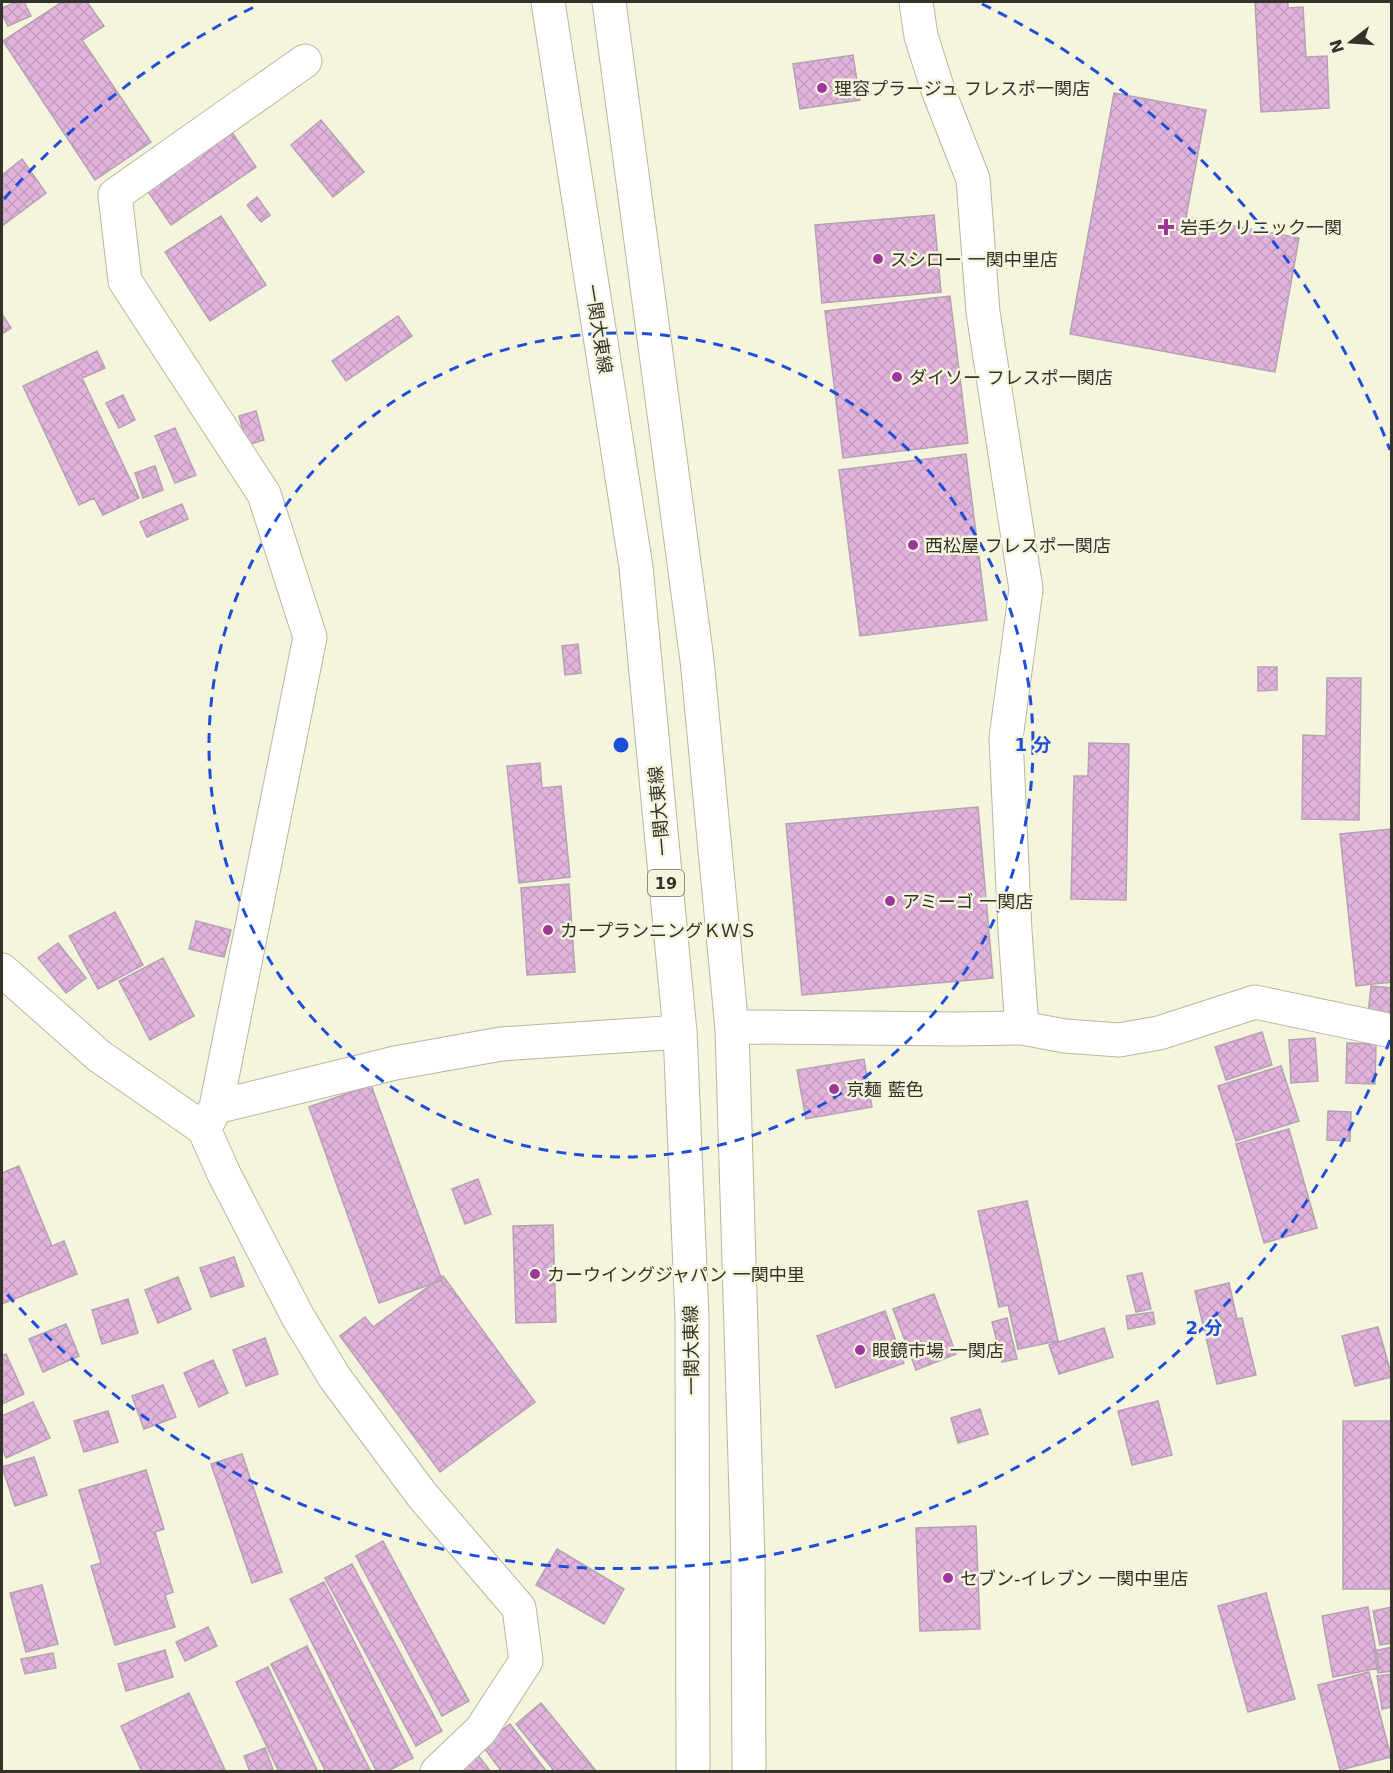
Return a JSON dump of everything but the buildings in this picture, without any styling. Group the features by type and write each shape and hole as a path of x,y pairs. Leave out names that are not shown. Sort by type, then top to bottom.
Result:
{"street":[{"name":"一関大東線","path":"548,2 636,567 680,1032 692,1317 693,1772"},
{"path":"609,2 697,660 732,1029 748,1561 749,1772"},
{"path":"916,2 921,36 938,90 973,179 983,312 1026,589 1006,738 1022,1028"},
{"path":"305,61 115,195 125,281 264,494 310,637 210,1118 224,1174 298,1317 335,1378 422,1495 519,1608 526,1661 481,1730 437,1772"},
{"path":"2,970 99,1056 210,1118 395,1063 501,1044 680,1032"},
{"path":"732,1029 750,1027 1022,1028 1065,1036 1119,1040 1160,1033 1255,1002 1392,1031"}],"place":[{"name":"理容プラージュ フレスポ一関店","path":"822,88"},
{"name":"岩手クリニック一関","path":"1166,227"},
{"name":"スシロー 一関中里店","path":"878,259"},
{"name":"ダイソー フレスポ一関店","path":"897,377"},
{"name":"西松屋 フレスポ一関店","path":"913,545"},
{"name":"アミーゴ 一関店","path":"890,901"},
{"name":"カープランニングＫＷＳ","path":"548,930"},
{"name":"京麺 藍色","path":"834,1089"},
{"name":"カーウイングジャパン 一関中里","path":"535,1274"},
{"name":"眼鏡市場 一関店","path":"860,1350"},
{"name":"セブン-イレブン 一関中里店","path":"948,1578"}]}
